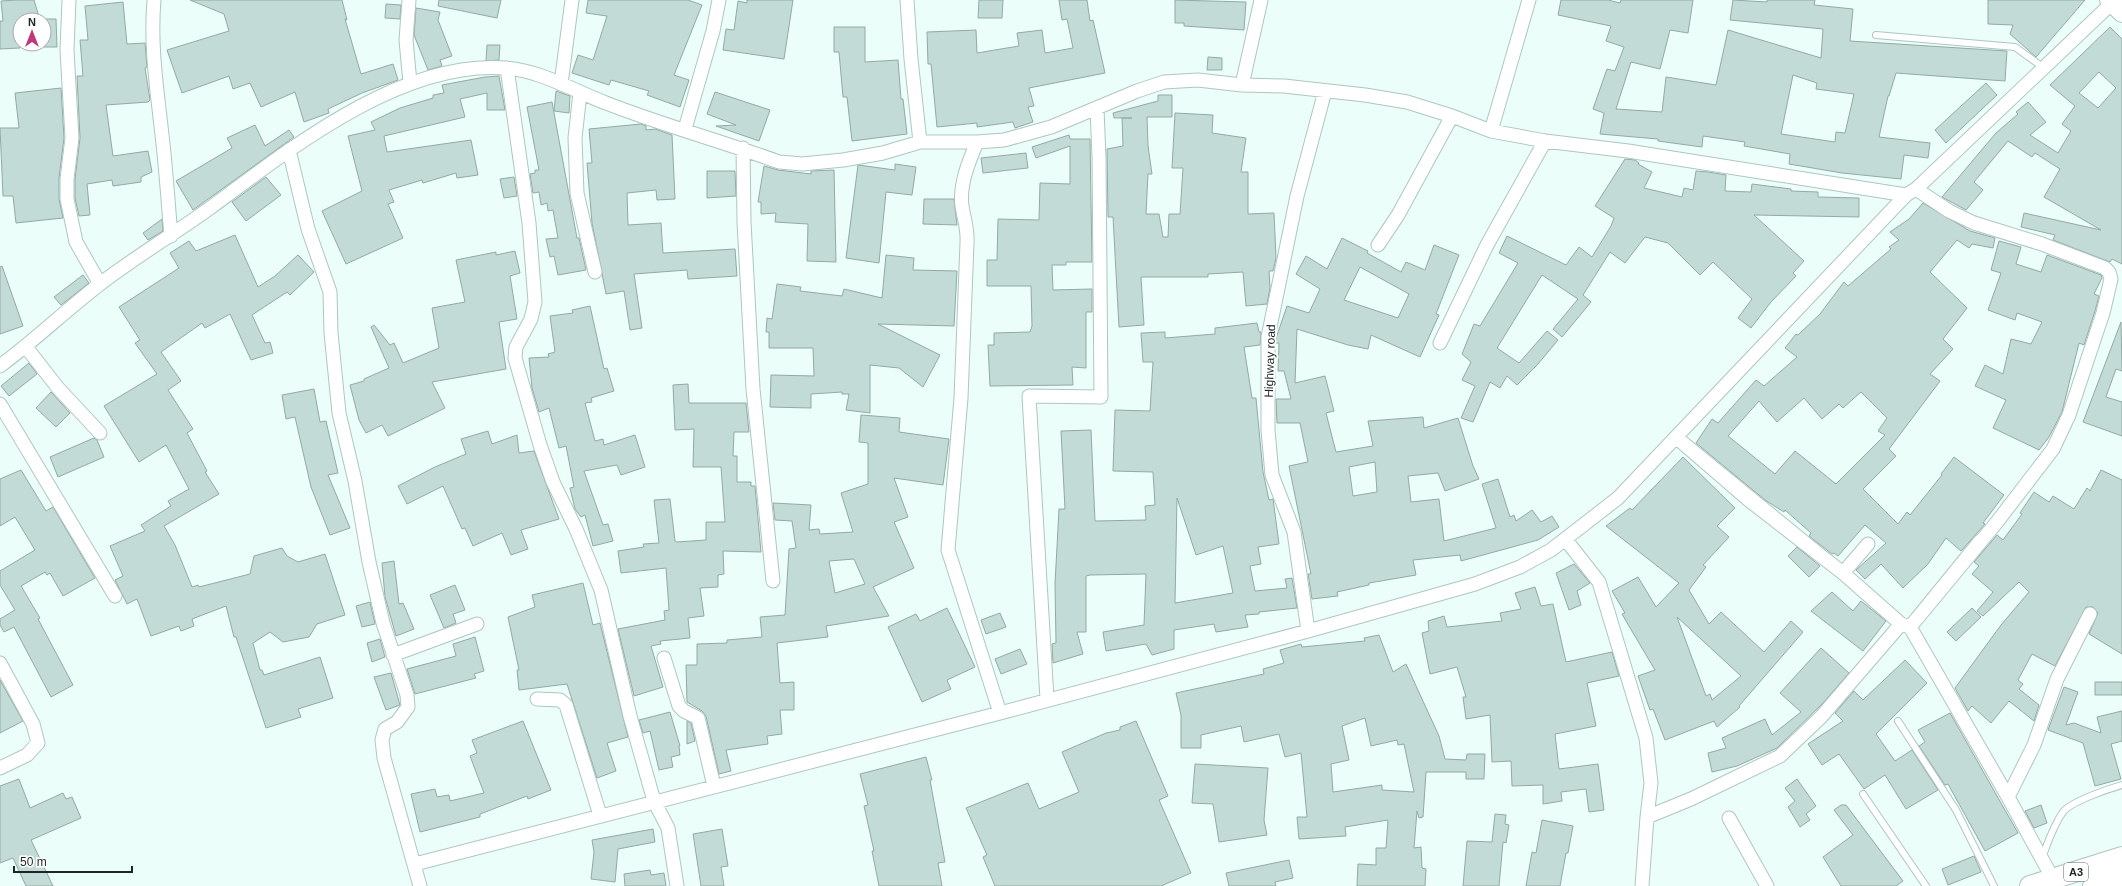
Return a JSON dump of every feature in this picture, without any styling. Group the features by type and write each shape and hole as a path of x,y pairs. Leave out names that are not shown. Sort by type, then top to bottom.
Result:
{"highway":[{"path":"2094,886 2122,877"}],"main road":[{"name":"A3","path":"2030,886 2122,857"}],"street":[{"path":"69,0 67,50 72,138 67,179 67,199 76,242 100,284"},
{"path":"154,0 152,30 154,73 162,136 171,236"},
{"path":"408,0 406,40 410,83"},
{"path":"560,84 572,0"},
{"path":"685,129 713,31 719,0"},
{"path":"907,0 911,58 920,142"},
{"path":"1242,85 1261,0"},
{"path":"1491,131 1530,0"},
{"path":"415,864 654,801 1000,713 1047,699 1308,631 1475,584 1520,567 1566,540 1618,498 1911,192 2114,5"},
{"path":"0,366 26,347 100,284 171,236 289,150 380,96 410,83 444,73 475,67 507,68 560,84 607,104 742,148 779,162 802,164 843,160 883,153 920,142 977,142 1004,140 1051,127 1137,91 1164,82 1198,80 1242,85 1284,86 1365,94 1407,102 1452,116 1491,131 1545,141 1628,151 1911,192 1974,223 2042,244 2105,268 2109,272 2111,279 2103,313 2069,415 2053,449 1980,541 1905,626 1821,717 1780,756 1692,799 1647,817"},
{"path":"507,68 529,223 535,302 531,319 516,347 515,358 540,445 553,482 576,529 600,590 630,716 654,801 668,828 676,886"},
{"name":"Highway road","path":"1308,631 1294,532 1272,475 1268,430 1268,337 1297,196 1325,91"},
{"path":"580,93 575,138 577,193 595,272"},
{"path":"1047,699 1029,396 1101,398 1099,157 1097,109"},
{"path":"1378,246 1398,215 1452,116"},
{"path":"1440,344 1487,246 1545,141"},
{"path":"977,142 968,165 961,196 968,228 961,398 948,550 1000,713"},
{"path":"742,148 744,222 753,389 773,581"},
{"path":"289,150 308,228 330,292 331,333 339,413 355,481 369,562 383,623 406,695 408,707 397,722 385,729 382,740 384,758 420,886"},
{"path":"26,347 58,388 100,433"},
{"path":"0,404 116,596"},
{"path":"1677,438 1843,573 1905,626 2008,797 2053,880"},
{"path":"1566,540 1599,582 1646,738 1651,783 1642,886"},
{"path":"1843,573 1868,544"},
{"path":"2008,797 2034,745 2056,679 2090,614"},
{"path":"393,654 477,624"},
{"path":"664,658 679,706 684,711 698,718 714,786"},
{"path":"0,663 33,724 38,743 27,755 0,768"},
{"path":"537,699 560,700 566,705 600,815"},
{"path":"1729,818 1767,886"}],"lane":[{"path":"1876,35 2015,47 2044,68"},
{"path":"1898,721 1956,810 1994,886"},
{"path":"2042,858 2051,833 2064,811 2096,793 2122,785"},
{"path":"1863,794 1926,886"}],"building":[{"path":"34,0 38,12 12,12 12,48 0,49 0,21 3,21 1,1"},
{"path":"190,0 342,0 347,20 345,19 361,74 393,64 398,80 362,93 328,109 329,113 304,122 295,92 261,107 250,83 233,89 229,76 182,93 167,50 229,31 224,14"},
{"path":"439,0 501,0 497,18 438,6"},
{"path":"588,0 688,0 702,5 674,75 689,80 680,107 647,95 649,91 611,80 609,85 572,73 578,55 593,60 607,16 586,13"},
{"path":"747,0 793,0 784,59 723,50 726,29 734,30 738,1 747,3"},
{"path":"979,0 1003,0 1002,18 978,18"},
{"path":"1059,0 1087,0 1090,21 1093,20 1105,73 1029,88 1034,106 1028,107 1033,122 1015,128 1013,122 977,127 977,123 937,127 931,64 928,64 927,32 976,30 977,53 1019,46 1017,33 1042,30 1045,53 1073,48 1067,19 1062,20"},
{"path":"1175,0 1246,2 1244,30 1184,26 1184,23 1175,23"},
{"path":"1561,0 1608,0 1620,3 1621,0 1693,0 1688,33 1670,30 1660,69 1631,62 1616,109 1662,112 1666,77 1716,85 1728,30 1821,58 1823,29 1730,20 1733,0 1767,2 1767,0 1815,0 1814,5 1853,9 1850,41 2007,51 2005,81 1896,73 1888,96 1879,137 1930,143 1928,158 1904,155 1901,179 1842,173 1789,164 1790,154 1744,146 1745,142 1703,136 1702,147 1658,141 1658,139 1600,134 1604,113 1593,109 1607,69 1615,71 1624,47 1606,41 1611,26 1558,15","holes":["1793,75 1817,83 1816,89 1854,94 1845,133 1836,132 1835,142 1781,134"]},
{"path":"1988,0 2085,0 2036,57 2010,34 2013,25 1988,24"},
{"path":"123,2 127,44 145,43 147,67 145,68 150,100 148,102 106,105 113,156 148,151 152,172 141,177 141,182 113,186 112,180 87,184 90,215 79,216 75,198 75,179 80,138 77,76 83,76 80,40 88,40 85,6"},
{"path":"386,4 401,5 400,19 385,18"},
{"path":"416,8 440,12 438,20 452,56 440,60 442,66 428,70 414,35"},
{"path":"52,19 56,19 57,47 52,47"},
{"path":"834,27 865,27 865,62 898,60 901,99 903,99 907,134 852,141 847,97 843,97 839,52 834,52"},
{"path":"2110,27 2122,39 2122,264 2112,259 2110,262 2053,240 2055,235 2021,227 2024,213 2101,230 2044,197 2060,169 2035,153 2032,157 2008,141 1974,182 1983,190 1966,210 1942,197 1996,133 2018,114 2016,112 2028,102 2046,122 2030,135 2058,153 2071,131 2062,124 2075,106 2050,85","holes":["2099,72 2116,88 2098,108 2079,93"]},
{"path":"487,45 500,45 499,60 486,61"},
{"path":"1208,57 1222,58 1222,70 1207,70"},
{"path":"499,76 505,110 487,110 487,93 460,99 465,117 384,136 387,152 471,140 478,175 457,178 456,173 423,183 422,180 389,190 394,202 388,204 403,238 346,264 322,211 362,191 348,136 375,130 371,122 400,108 433,98 433,95 444,93 442,85"},
{"path":"1986,83 1997,95 1946,143 1935,130"},
{"path":"61,88 64,138 59,178 59,199 63,218 16,223 13,196 3,196 0,128 19,128 15,93"},
{"path":"556,91 570,96 569,113 554,111"},
{"path":"715,92 770,110 759,141 716,126 736,125 707,114"},
{"path":"1158,95 1172,95 1172,117 1147,117 1148,146 1152,174 1148,174 1146,214 1159,214 1163,237 1168,237 1169,214 1180,214 1183,168 1172,168 1175,113 1213,115 1212,133 1246,138 1241,172 1248,172 1248,214 1274,213 1276,258 1273,271 1269,271 1270,288 1267,304 1246,306 1243,272 1208,274 1208,277 1141,277 1144,325 1119,327 1113,217 1108,217 1107,149 1123,146 1122,118 1114,118 1113,113 1158,101"},
{"path":"552,102 577,238 579,238 586,270 558,275 554,256 550,257 546,239 558,238 553,210 548,211 547,203 541,205 539,192 533,193 530,174 535,173 535,170 539,170 527,107"},
{"path":"641,124 646,126 646,130 655,129 672,135 675,199 657,200 656,190 627,193 628,225 661,223 663,253 735,249 737,276 688,279 687,270 634,274 642,328 630,330 624,291 606,294 592,223 587,163 592,163 589,129"},
{"path":"255,125 265,146 289,130 294,137 193,210 176,181 232,148 227,138"},
{"path":"1069,135 1070,139 1090,139 1092,262 1066,262 1066,265 1052,265 1053,290 1092,289 1092,312 1086,312 1086,368 1072,367 1073,385 990,386 988,345 994,345 994,333 1030,332 1032,326 1031,286 987,286 987,260 997,260 998,219 1039,220 1040,183 1070,184 1070,146 1036,158 1032,147"},
{"path":"1026,153 1028,168 983,173 981,158"},
{"path":"1625,159 1635,160 1639,163 1638,164 1652,172 1644,188 1682,197 1684,188 1693,190 1696,171 1708,172 1726,175 1725,191 1751,192 1752,184 1791,189 1791,191 1818,192 1818,197 1859,198 1859,217 1754,215 1804,261 1793,273 1796,276 1771,302 1751,328 1738,318 1752,299 1713,262 1700,275 1668,243 1645,237 1625,263 1610,252 1583,295 1591,302 1562,337 1553,329 1578,299 1542,275 1497,348 1519,363 1547,331 1558,340 1538,364 1517,385 1507,376 1500,388 1490,382 1473,422 1461,418 1475,386 1462,380 1471,362 1462,354 1474,324 1480,326 1518,263 1499,253 1507,236 1566,265 1579,247 1592,257 1611,226 1614,218 1595,206"},
{"path":"895,164 916,167 912,195 886,192 879,263 846,258 858,165 895,170"},
{"path":"764,166 778,170 811,174 811,171 834,170 836,262 807,261 808,224 775,222 776,213 761,214 761,202 758,202"},
{"path":"707,171 735,171 736,196 707,198"},
{"path":"266,177 281,195 246,221 232,202"},
{"path":"514,177 517,196 504,198 500,179"},
{"path":"924,199 954,199 957,225 923,224"},
{"path":"1923,203 1970,231 1995,238 1993,248 1972,244 1969,248 1957,240 1930,272 1967,308 1943,339 1953,349 1930,374 1940,381 1889,449 1896,456 1863,489 1898,524 1907,512 1910,515 1942,475 1941,474 1954,457 2004,495 1983,523 1985,524 1961,551 1946,538 1928,564 1903,588 1881,564 1865,579 1856,570 1886,543 1865,525 1838,556 1834,553 1832,554 1809,536 1811,533 1785,510 1784,512 1765,500 1696,443 1712,419 1718,423 1756,380 1764,386 1797,357 1785,348 1796,334 1798,335 1820,314 1844,282 1848,286 1891,249 1889,247 1899,240 1890,232 1909,219","holes":["1861,392 1887,418 1878,431 1885,435 1836,484 1795,451 1775,474 1728,436 1759,401 1777,422 1804,398 1822,419 1839,404 1843,408"]},
{"path":"162,219 163,231 148,240 143,233"},
{"path":"235,235 258,287 275,276 298,255 314,272 290,295 287,292 252,315 265,343 270,342 273,353 251,360 230,314 205,328 202,323 161,352 181,381 168,390 193,429 187,433 207,471 205,472 219,494 164,526 175,545 192,587 198,585 199,587 250,574 254,556 282,548 287,556 298,562 325,554 345,615 317,624 309,637 283,642 270,632 253,643 260,670 262,670 264,675 320,657 333,698 298,709 301,717 266,728 236,637 234,637 226,606 192,619 194,626 181,631 179,626 151,636 137,599 127,604 115,580 123,576 110,546 145,531 141,525 171,506 168,501 189,489 166,445 139,462 104,406 157,374 135,343 140,340 119,307 179,268 170,253 189,241 196,251"},
{"path":"1342,238 1368,251 1367,253 1401,272 1406,262 1425,270 1434,245 1459,255 1436,314 1439,315 1420,357 1371,335 1368,349 1348,345 1297,329 1295,383 1325,376 1334,411 1326,413 1336,452 1373,446 1368,421 1423,417 1424,428 1458,418 1473,466 1479,479 1445,491 1438,473 1408,476 1411,502 1439,499 1444,541 1496,528 1482,484 1498,479 1510,517 1514,515 1516,521 1532,510 1541,522 1552,516 1559,527 1538,540 1461,561 1460,555 1413,560 1416,575 1369,583 1369,585 1337,592 1338,596 1312,599 1308,574 1311,574 1289,466 1308,462 1300,423 1277,423 1276,399 1291,399 1284,371 1278,371 1279,343 1276,343 1276,338 1287,306 1309,313 1320,289 1296,274 1306,256 1327,269","holes":["1360,267 1409,294 1398,318 1344,300","1375,462 1377,492 1353,496 1349,467"]},
{"path":"1999,241 2021,247 2016,264 2041,272 2047,255 2101,275 2102,278 2094,294 2099,296 2084,345 2079,343 2062,412 2049,437 2039,450 1993,428 2006,400 1975,386 1985,365 2003,374 2011,339 2031,344 2042,322 2017,313 2015,320 1988,310 2001,273 1991,270"},
{"path":"515,251 520,273 510,276 517,319 499,322 506,369 432,382 445,408 388,436 382,425 366,433 359,420 350,385 364,381 364,379 389,368 371,327 374,325 390,345 394,343 403,363 439,348 432,308 465,302 456,260 496,252 496,255"},
{"path":"886,255 914,258 913,270 957,271 954,326 878,324 940,355 923,387 899,368 870,365 870,413 846,410 849,394 842,394 842,392 811,394 811,408 770,407 771,375 814,376 813,348 769,348 769,332 766,332 767,318 772,319 777,284 801,287 800,291 842,296 844,289 882,298"},
{"path":"2,266 23,326 0,334 0,267"},
{"path":"83,275 89,283 61,305 54,297"},
{"path":"590,306 604,369 607,368 614,391 591,398 592,402 585,403 595,441 603,439 604,445 635,435 645,467 621,475 617,465 584,471 603,525 608,524 613,541 593,546 585,515 581,517 575,509 570,488 574,487 566,446 559,448 549,408 539,412 532,388 529,358 549,357 548,354 555,352 550,316 573,313 572,310"},
{"path":"2121,322 2122,371 2116,369 2106,397 2122,402 2122,436 2083,422"},
{"path":"1257,323 1259,332 1261,332 1260,345 1244,347 1252,398 1256,398 1263,472 1269,500 1273,499 1279,544 1258,547 1261,564 1250,566 1255,591 1287,588 1285,579 1292,578 1297,608 1245,615 1248,627 1216,632 1214,624 1174,630 1174,649 1152,655 1146,644 1106,651 1103,632 1144,625 1146,574 1090,575 1086,576 1086,632 1077,632 1083,654 1053,663 1052,644 1056,643 1055,584 1059,509 1065,509 1061,431 1091,430 1095,521 1146,520 1145,506 1155,505 1153,472 1113,471 1115,410 1150,411 1153,362 1143,362 1141,333 1165,332 1165,338 1215,334 1215,328","holes":["1177,498 1196,555 1223,546 1233,593 1175,603"]},
{"path":"29,363 37,374 9,396 1,386"},
{"path":"688,384 689,403 746,403 749,432 734,432 733,456 737,456 737,482 751,482 751,486 755,486 761,552 723,551 724,574 718,575 718,587 700,588 704,616 688,618 690,638 660,641 661,644 651,646 663,687 634,696 618,629 665,620 664,611 669,610 666,568 621,573 618,551 644,547 643,544 659,543 654,500 670,499 675,541 677,542 706,540 706,522 725,522 721,467 693,467 694,429 675,430 673,385"},
{"path":"314,389 320,422 326,421 338,473 328,475 350,528 330,535 311,487 295,417 286,419 282,395"},
{"path":"51,392 70,413 56,427 36,408"},
{"path":"861,415 900,418 899,432 949,439 943,485 894,478 908,517 894,522 914,568 873,587 889,616 826,626 828,637 777,643 780,683 794,682 794,710 780,710 782,734 767,736 768,744 726,750 731,771 719,774 706,716 702,711 687,702 686,665 697,665 697,644 727,643 727,640 762,637 760,617 785,615 789,549 796,548 792,521 775,520 773,503 811,505 809,530 819,529 820,534 853,532 841,493 868,484 868,443 859,442","holes":["854,559 865,584 835,593 829,561"]},
{"path":"488,431 492,444 517,435 519,453 534,451 559,519 521,530 528,549 511,555 502,533 473,546 465,528 462,529 443,486 407,504 398,486 435,467 466,454 461,439"},
{"path":"94,438 97,440 104,457 58,477 50,457"},
{"path":"1683,457 1735,508 1717,526 1729,537 1703,565 1706,567 1689,590 1709,624 1721,612 1764,652 1791,621 1803,632 1739,706 1740,707 1717,727 1714,721 1665,740 1653,709 1650,710 1638,676 1655,670 1622,614 1625,613 1612,591 1638,577 1656,607 1679,583 1606,526 1630,508 1632,510","holes":["1677,617 1741,676 1712,700 1710,694 1706,696"]},
{"path":"21,470 46,511 53,507 95,578 63,596 50,573 47,575 45,572 21,586 40,618 38,619 73,685 51,697 14,627 4,632 0,625 0,619 15,610 0,585 0,571 35,550 15,517 0,526 0,479"},
{"path":"2101,470 2122,480 2122,654 2089,634 2098,613 2093,607 2086,607 2055,666 2032,654 2018,680 2023,684 2019,689 2039,705 2034,721 2009,701 1991,723 1972,706 1968,711 1955,688 2001,625 2029,592 2019,582 1983,616 1977,611 1993,592 1972,574 1979,566 1974,562 1997,535 2003,540 2022,514 2020,513 2034,492 2049,502 2053,496 2074,509 2087,488 2090,491"},
{"path":"1797,547 1820,566 1809,577 1788,556"},
{"path":"394,561 399,604 403,603 414,629 396,636 385,597 382,563"},
{"path":"1574,564 1590,583 1577,591 1581,605 1569,610 1556,573"},
{"path":"583,583 593,625 600,623 628,737 607,743 616,771 597,778 567,684 519,690 517,670 519,670 508,617 535,607 532,595"},
{"path":"455,585 465,610 453,614 456,623 444,628 430,595"},
{"path":"1535,587 1541,606 1553,604 1566,662 1612,652 1619,676 1587,683 1596,726 1555,734 1559,769 1598,764 1604,810 1589,812 1586,789 1561,792 1562,801 1543,804 1543,785 1512,786 1511,761 1492,762 1490,715 1466,719 1463,697 1466,697 1457,667 1430,674 1422,633 1429,631 1428,621 1444,616 1447,627 1502,621 1500,613 1521,609 1515,593"},
{"path":"1832,592 1853,611 1861,601 1886,621 1863,651 1811,611"},
{"path":"370,602 375,624 362,627 356,606"},
{"path":"947,608 975,667 947,680 951,689 922,702 888,627 916,614 920,621"},
{"path":"1972,608 1981,617 1956,641 1947,632"},
{"path":"1000,613 1006,627 986,634 981,620"},
{"path":"1379,635 1393,672 1406,664 1439,736 1445,759 1466,760 1467,754 1485,754 1484,779 1466,779 1466,772 1426,772 1423,817 1419,818 1417,811 1414,848 1421,847 1422,868 1426,869 1425,886 1357,886 1358,864 1376,865 1376,848 1386,848 1388,820 1345,827 1346,836 1299,839 1297,817 1307,817 1301,753 1285,757 1279,734 1244,742 1241,726 1201,735 1201,748 1181,748 1181,715 1176,693 1264,674 1263,669 1284,663 1280,650 1301,644 1302,647 1365,641 1364,638","holes":["1365,718 1371,746 1397,740 1398,745 1404,744 1414,792 1382,790 1382,785 1333,792 1331,764 1349,760 1342,726"]},
{"path":"475,637 484,671 474,674 476,678 415,694 407,669 456,656 453,644"},
{"path":"380,639 385,657 372,662 367,643"},
{"path":"1821,648 1849,673 1823,703 1777,748 1737,766 1712,772 1708,753 1726,748 1722,738 1765,719 1772,735 1801,712 1780,693"},
{"path":"1020,649 1027,664 1001,674 995,659"},
{"path":"1905,660 1927,683 1876,734 1895,761 1912,750 1938,790 1906,809 1885,775 1864,789 1839,754 1822,765 1808,744 1843,721 1835,713 1854,691 1863,700"},
{"path":"391,673 400,705 386,710 374,677"},
{"path":"0,680 23,721 0,733"},
{"path":"2095,682 2122,682 2122,695 2095,695"},
{"path":"2064,687 2078,692 2066,725 2074,723 2101,733 2097,717 2122,711 2122,741 2111,744 2121,779 2095,786 2083,743 2048,730"},
{"path":"670,712 680,746 680,755 671,757 673,767 659,770 650,731 643,733 639,720"},
{"path":"1950,713 2018,833 1985,851 1948,784 1945,785 1919,746 1925,742 1918,730"},
{"path":"523,721 551,790 528,799 527,796 480,814 480,817 420,832 411,794 435,789 437,797 449,795 450,801 484,793 470,756 477,753 472,740"},
{"path":"687,721 691,723 695,741 687,744"},
{"path":"1136,721 1168,796 1159,800 1191,873 1161,886 995,886 983,857 987,855 966,808 1028,783 1039,809 1079,792 1062,752 1106,733 1120,730 1120,727"},
{"path":"926,757 932,780 930,780 945,862 938,863 942,886 879,886 872,851 874,851 864,806 868,805 860,774"},
{"path":"1195,764 1268,768 1264,820 1267,835 1219,842 1213,804 1192,803"},
{"path":"19,779 30,808 63,793 66,799 72,797 81,818 31,840 53,886 26,886 13,858 0,863 0,786"},
{"path":"1797,779 1816,806 1806,814 1810,820 1800,827 1788,807 1795,801 1785,788"},
{"path":"1841,805 1846,805 1903,881 1896,886 1841,886 1823,857 1853,835 1834,810"},
{"path":"2041,805 2047,823 2034,828 2025,811"},
{"path":"1495,814 1506,815 1505,824 1509,825 1506,843 1503,842 1499,886 1463,886 1467,841 1492,842"},
{"path":"1542,820 1573,826 1560,886 1526,886 1532,852 1536,853"},
{"path":"653,829 655,842 618,849 615,882 591,879 594,852 592,840"},
{"path":"722,829 728,866 721,867 724,886 701,886 693,834"},
{"path":"1974,856 1981,872 1948,885 1942,869"},
{"path":"1289,860 1293,878 1275,882 1276,886 1229,886 1226,873"},
{"path":"650,870 651,875 664,873 666,886 625,886 624,874"}]}
